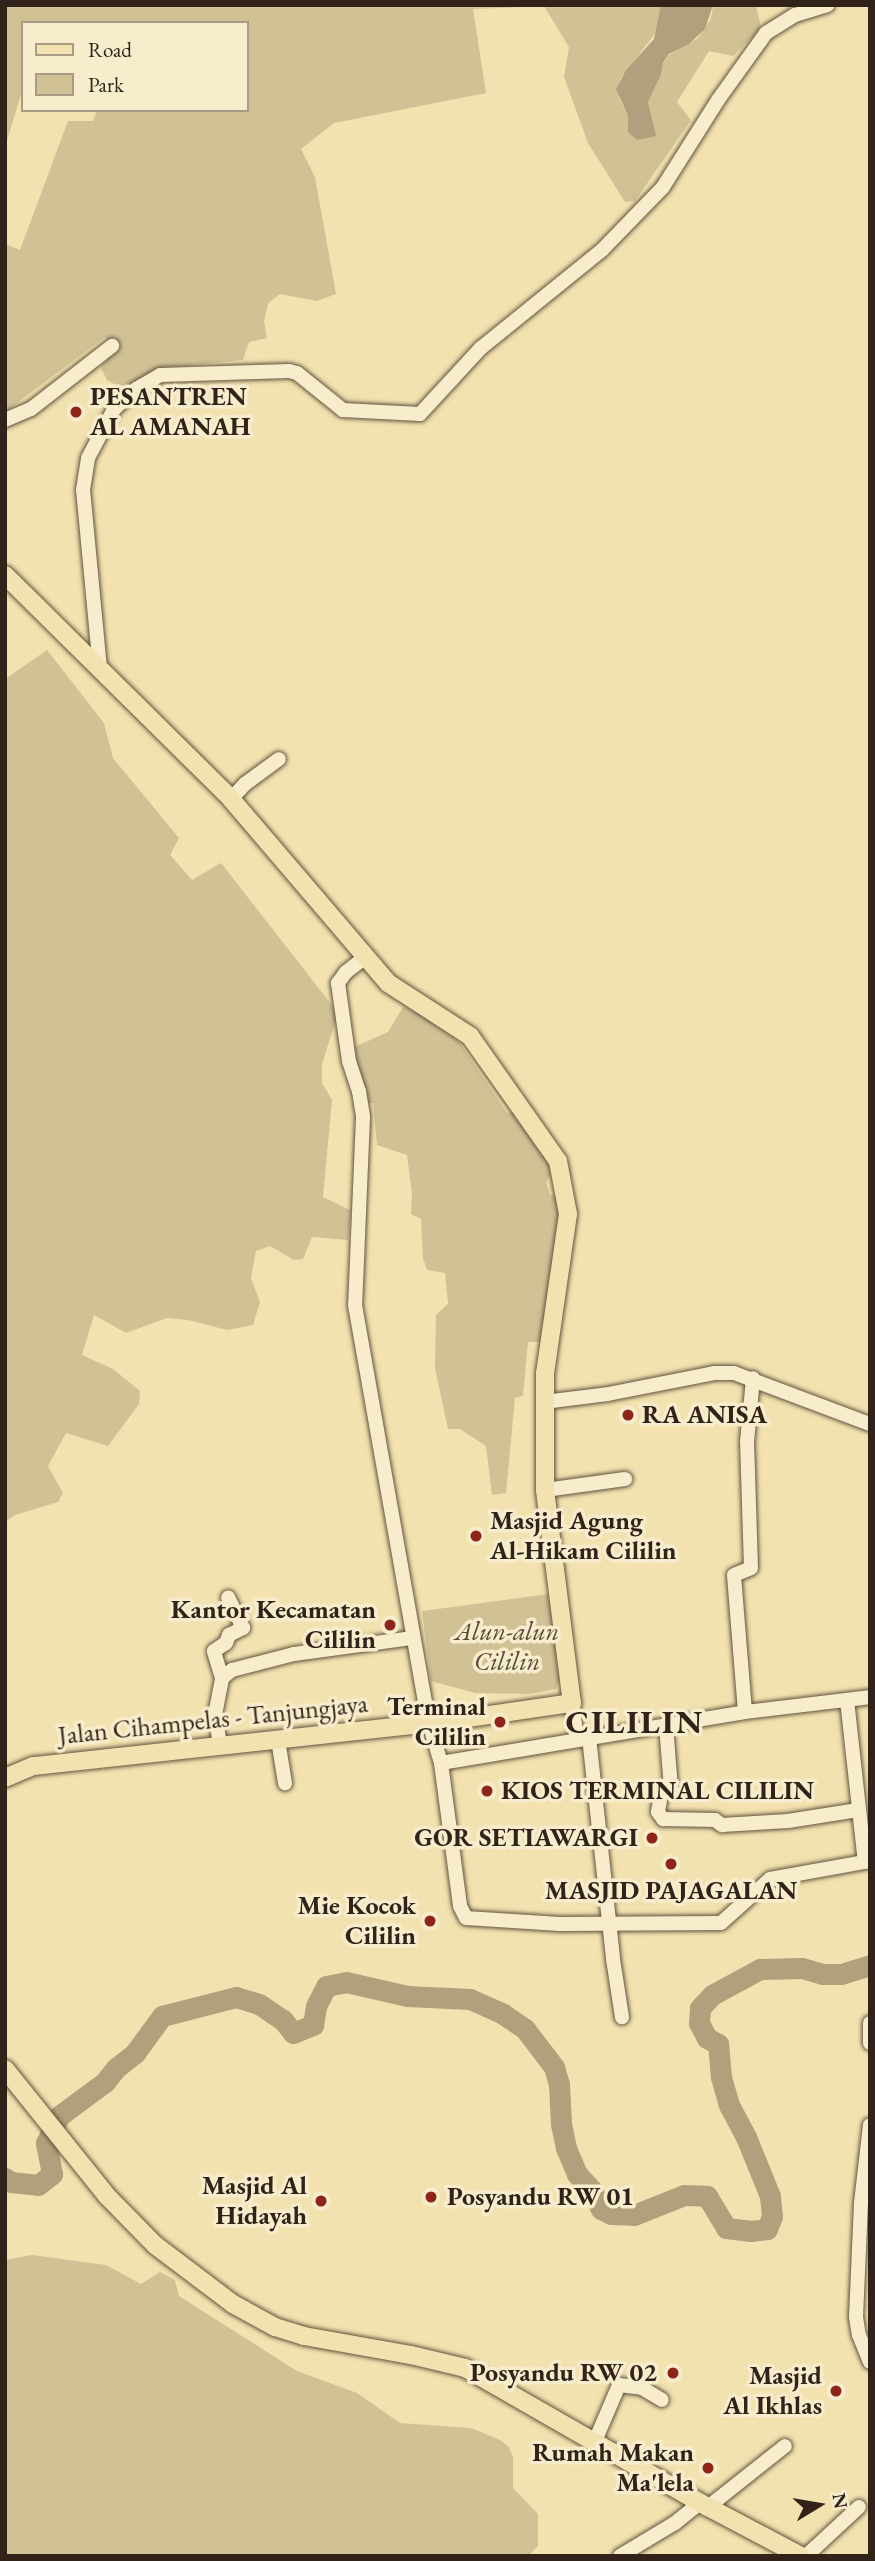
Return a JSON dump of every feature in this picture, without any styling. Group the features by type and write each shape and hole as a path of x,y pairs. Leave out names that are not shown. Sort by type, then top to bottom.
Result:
{"main road":[{"path":"5,575 231,799 279,852 364,958 388,983 470,1036 558,1161 568,1214 548,1347 544,1402 545,1490 572,1703"},
{"name":"Jalan Cihampelas - Tanjungjaya","path":"5,1778 33,1766 429,1723 572,1703"},
{"path":"5,2069 67,2149 155,2245 233,2304 260,2319 304,2336 466,2368 704,2504 804,2556"}],"street":[{"path":"100,669 83,490 88,458 114,409 136,389 160,375 292,371 342,410 421,414 481,348 602,250 663,187 718,100 766,33 795,15 828,5"},
{"path":"5,420 31,409 112,346"},
{"path":"231,799 245,784 279,759"},
{"path":"364,958 346,971 338,983 349,1061 359,1091 363,1117 355,1305 413,1638 429,1723 441,1763 463,1915 471,1918 560,1924 721,1923 770,1879 867,1862 858,1810 846,1700"},
{"path":"544,1402 724,1372 753,1378 870,1424"},
{"path":"745,1712 734,1575 751,1568 747,1442 753,1378"},
{"path":"545,1490 625,1479"},
{"path":"220,1745 215,1715 222,1678 214,1651 226,1643 229,1635 243,1628 228,1597"},
{"path":"222,1678 232,1670 294,1654 413,1638"},
{"path":"441,1763 745,1712 870,1697"},
{"path":"572,1703 583,1738 622,2017"},
{"path":"666,1725 671,1788 662,1789 658,1812 663,1819 715,1820 722,1825 788,1821 858,1810"},
{"path":"278,1740 285,1783"},
{"path":"870,2022 870,2043"},
{"path":"870,2124 861,2203 856,2317 859,2335 870,2362"},
{"path":"595,2441 619,2385 642,2388 662,2400"},
{"path":"620,2556 704,2504 785,2446"},
{"path":"804,2556 859,2507"}],"green space":[{"path":"5,5 661,5 658,30 620,79 619,98 628,116 628,132 655,136 648,102 661,75 663,64 669,55 698,38 711,19 713,5 756,5 761,28 733,56 709,51 677,102 691,120 635,201 625,202 588,143 564,77 569,47 544,6 473,9 486,93 334,123 301,149 315,177 336,294 317,301 280,294 268,303 264,322 267,338 249,342 243,360 180,366 153,372 123,389 107,380 101,368 115,348 105,337 5,412 5,244 20,250 68,121 93,121 96,112 248,112 248,21 21,21 21,95 5,147"},
{"path":"47,650 104,723 113,758 179,838 170,855 192,880 221,863 338,1013 322,1064 322,1083 332,1100 323,1197 350,1210 348,1240 312,1237 303,1259 294,1260 270,1246 256,1251 251,1278 260,1302 253,1325 227,1330 188,1320 167,1318 126,1333 94,1315 82,1355 113,1369 140,1391 139,1404 108,1446 66,1433 48,1466 63,1493 58,1502 15,1515 5,1522 5,679"},
{"path":"403,1007 417,1011 459,1042 507,1113 517,1111 557,1165 546,1182 550,1195 561,1196 561,1222 542,1342 528,1342 523,1396 515,1398 506,1493 492,1495 486,1446 460,1429 448,1429 435,1368 436,1315 448,1304 445,1273 427,1270 423,1258 421,1219 411,1214 412,1194 407,1155 377,1145 373,1103 354,1102 350,1085 350,1049 388,1032"},
{"name":"Alun-alun Cililin","path":"548,1594 560,1679 556,1689 529,1694 475,1693 431,1681 422,1611"},
{"path":"32,2255 106,2265 141,2284 160,2272 175,2280 179,2296 297,2371 357,2393 400,2423 471,2428 500,2440 509,2447 513,2457 513,2488 538,2514 538,2546 528,2556 5,2556 5,2260"}],"shaded area":[{"path":"661,5 713,5 705,29 689,44 669,54 663,63 661,75 648,102 656,136 637,140 628,132 628,116 616,89 626,70 654,39"}],"waterway":[{"path":"5,2178 11,2182 38,2185 52,2174 46,2143 59,2116 105,2082 116,2068 135,2053 162,2016 236,1997 259,2004 283,2020 293,2033 313,2025 316,2006 326,1986 346,1982 407,1996 470,1999 503,2014 525,2029 554,2067 559,2084 561,2124 566,2148 577,2174 592,2190 601,2209 611,2214 634,2215 684,2195 707,2196 726,2228 751,2231 767,2229 772,2216 770,2196 746,2137 729,2105 721,2077 718,2044 707,2038 699,2023 700,2008 712,1995 760,1969 802,1968 823,1974 841,1974 870,1965"}],"place":[{"name":"PESANTREN AL AMANAH","path":"76,412"},
{"name":"RA ANISA","path":"628,1415"},
{"name":"Masjid Agung Al-Hikam Cililin","path":"476,1536"},
{"name":"Kantor Kecamatan Cililin","path":"390,1625"},
{"name":"Terminal Cililin","path":"500,1722"},
{"name":"KIOS TERMINAL CILILIN","path":"487,1791"},
{"name":"GOR SETIAWARGI","path":"652,1838"},
{"name":"MASJID PAJAGALAN","path":"671,1864"},
{"name":"Mie Kocok Cililin","path":"430,1921"},
{"name":"Posyandu RW 01","path":"431,2197"},
{"name":"Masjid Al Hidayah","path":"321,2201"},
{"name":"Posyandu RW 02","path":"673,2373"},
{"name":"Masjid Al Ikhlas","path":"836,2391"},
{"name":"Rumah Makan Ma'lela","path":"708,2468"}],"district":[{"name":"CILILIN","path":"635,1722"}]}
